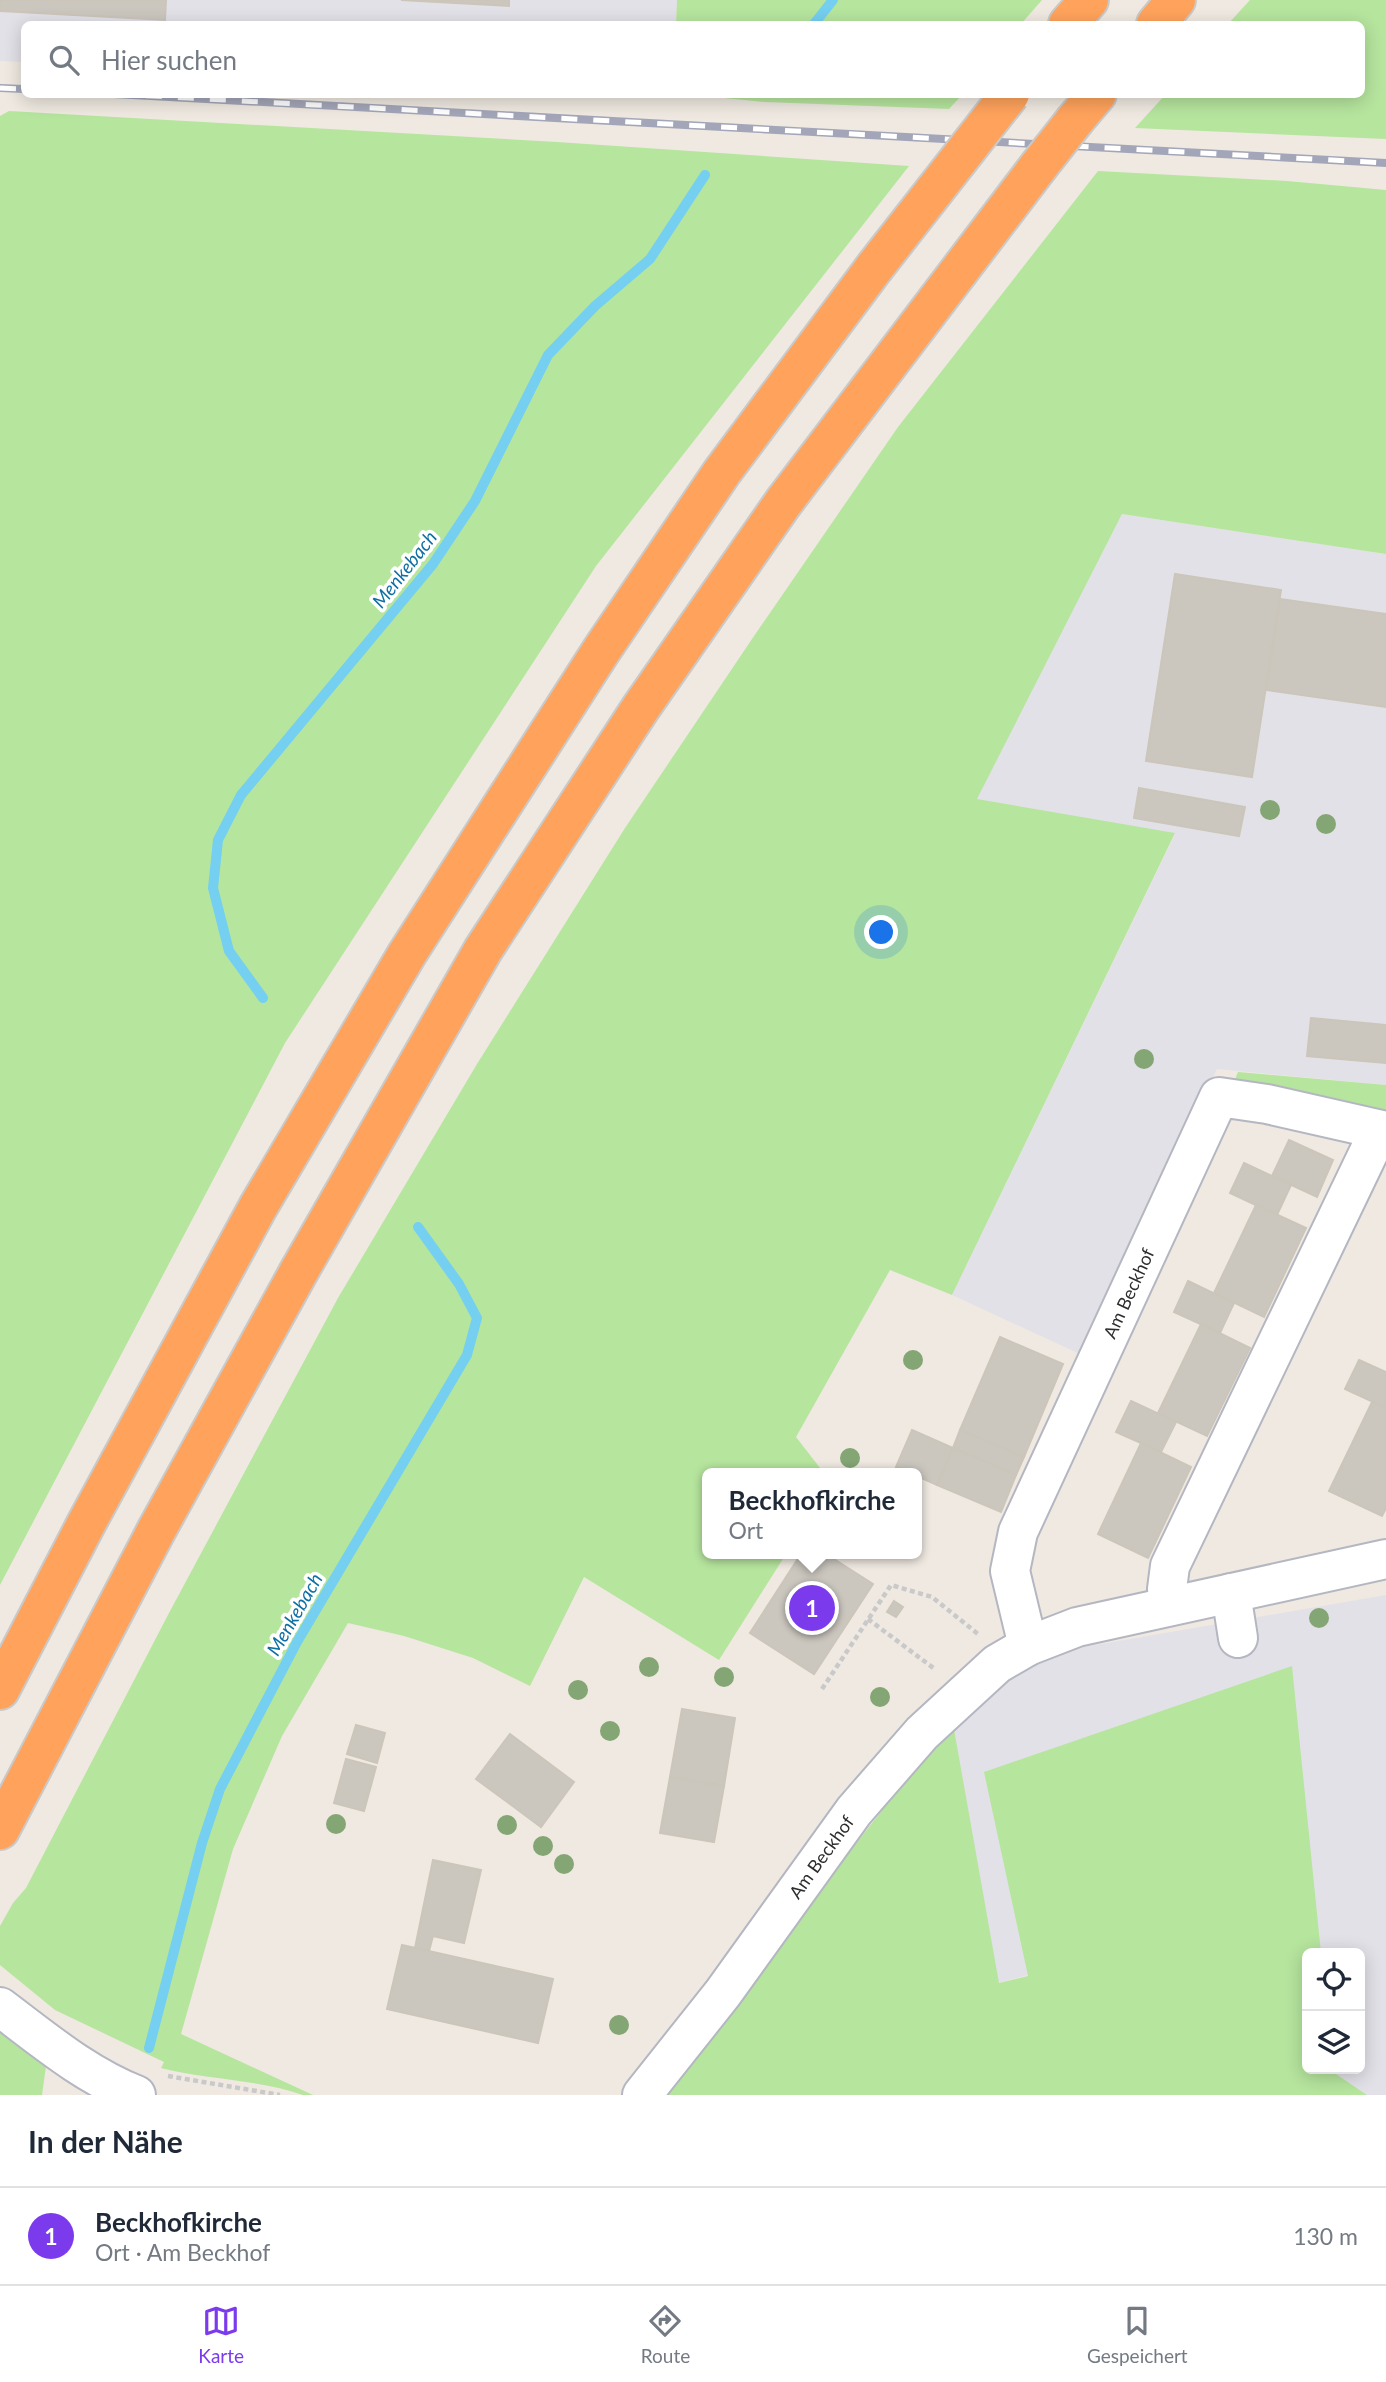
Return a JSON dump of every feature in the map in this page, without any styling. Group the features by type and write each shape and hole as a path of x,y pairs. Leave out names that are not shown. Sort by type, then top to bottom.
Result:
{"highway":[{"path":"1071,21 1089,0"},
{"path":"1158,21 1176,0"},
{"path":"0,1690 86,1524 258,1207 407,954 601,651 722,472 874,268 1007,98"},
{"path":"0,1830 156,1531 278,1308 483,950 640,709 783,503 1086,107"}],"street":[{"name":"Am Beckhof","path":"1012,1655 1010,1571 1018,1532 1219,1097 1267,1104 1382,1131 1170,1566 1167,1589 1170,1606"},
{"name":"Am Beckhof","path":"642,2095 723,1993 853,1811 965,1691 1012,1655 1077,1627 1386,1559"},
{"path":"1231,1593 1238,1638"},
{"path":"0,2007 83,2069 110,2085 149,2085"}],"path":[{"path":"822,1689 891,1585 932,1597 983,1638 1012,1655"},
{"path":"868,1619 965,1691"},
{"path":"149,2085 188,2081 236,2086 280,2095"}],"shaded area":[{"path":"0,0 677,0 676,21 21,21 21,62 0,61"},
{"path":"1122,514 1386,554 1386,1085 1217,1069 1082,1355 952,1295 1175,834 976,799"},
{"path":"1386,1595 1386,2095 1367,2095 1336,2074 1365,2074 1365,1948 1317,1948 1309,1900 998,1983 954,1729 997,1688 1032,1667 1078,1648"}],"green space":[{"path":"677,0 1042,0 1024,21 676,21"},
{"path":"1250,0 1386,0 1386,139 1135,128 1162,98 1365,98 1365,21 1231,21"},
{"path":"724,98 959,98 949,109"},
{"path":"9,111 557,142 909,166 596,566 285,1043 0,1585 0,116"},
{"path":"1098,171 1287,181 1386,190 1386,554 1122,514 977,799 1175,833 952,1295 890,1270 796,1437 820,1468 702,1468 702,1559 783,1559 719,1660 584,1577 530,1686 473,1658 404,1636 348,1623 282,1736 233,1849 181,2034 313,2095 161,2068 164,2062 55,2010 0,1965 0,1926 13,1903 26,1888 169,1613 338,1298 477,1064 625,828 898,427"},
{"path":"1238,1072 1386,1085 1386,1123 1232,1087"},
{"path":"1292,1666 1320,1948 1302,1948 1302,2074 1336,2074 1367,2095 659,2095 909,1776 954,1729 999,1983 1028,1976 984,1772"},
{"path":"0,2023 47,2059 42,2095 0,2095"}],"building":[{"path":"0,0 166,0 165,20 0,11"},
{"path":"401,0 509,0 509,6"},
{"path":"1175,574 1281,590 1252,777 1146,761"},
{"path":"1280,599 1386,614 1386,707 1266,690"},
{"path":"1139,788 1245,807 1239,836 1134,818"},
{"path":"1311,1018 1386,1025 1386,1063 1307,1056"},
{"path":"1289,1140 1333,1160 1317,1197 1272,1176"},
{"path":"1244,1163 1291,1185 1277,1215 1230,1193"},
{"path":"1256,1205 1306,1228 1264,1317 1214,1293"},
{"path":"1188,1281 1234,1303 1220,1333 1174,1312"},
{"path":"1201,1324 1250,1348 1207,1436 1158,1413"},
{"path":"1000,1337 1063,1364 1024,1457 960,1430"},
{"path":"1359,1360 1386,1372 1386,1408 1345,1389"},
{"path":"1131,1401 1176,1422 1161,1452 1116,1432"},
{"path":"1372,1402 1386,1408 1386,1508 1382,1516 1329,1491"},
{"path":"912,1430 953,1448 937,1485 922,1478 922,1468 896,1467"},
{"path":"960,1430 1024,1457 1016,1475 953,1448"},
{"path":"1141,1443 1191,1467 1148,1558 1098,1534"},
{"path":"953,1448 1016,1475 1001,1512 937,1485"},
{"path":"798,1559 834,1559 873,1584 814,1674 750,1633"},
{"path":"894,1601 903,1607 896,1617 887,1612"},
{"path":"682,1709 735,1718 724,1786 670,1777"},
{"path":"356,1725 385,1733 377,1763 347,1754"},
{"path":"510,1734 574,1782 541,1827 476,1779"},
{"path":"346,1759 376,1767 364,1811 334,1803"},
{"path":"670,1777 724,1786 714,1842 660,1833"},
{"path":"433,1860 481,1870 464,1943 433,1936 429,1951 415,1948"},
{"path":"402,1945 553,1979 538,2043 387,2009"}],"waterway":[{"name":"Menkebach","path":"816,21 833,0"},
{"name":"Menkebach","path":"263,998 229,951 213,888 218,840 241,795 433,564 475,501 548,355 595,306 650,259 705,175"},
{"name":"Menkebach","path":"149,2048 202,1843 220,1789 297,1642 467,1355 477,1318 459,1284 418,1227"}],"railway":[{"path":"0,88 21,89"},
{"path":"188,98 1386,163"}],"place":[{"name":"Beckhofkirche","path":"812,1608"}]}
